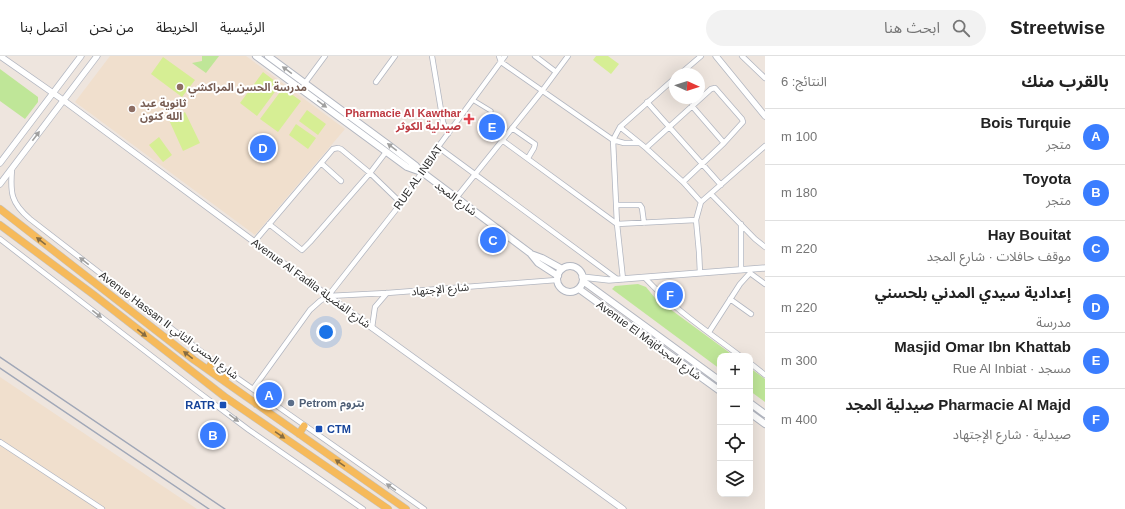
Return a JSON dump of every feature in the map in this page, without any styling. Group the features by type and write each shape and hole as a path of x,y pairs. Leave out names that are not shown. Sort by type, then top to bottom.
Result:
{"main road":[{"name":"شارع المجد","path":"256,56 407,167 422,172"},
{"name":"شارع المجد","path":"268,56 401,154 422,172 530,253 538,262 558,278 558,284 565,291 574,291 579,289"},
{"name":"Avenue Hassan II شارع الحسن الثاني","path":"0,209 188,355 406,509"},
{"name":"Avenue Hassan II شارع الحسن الثاني","path":"0,225 225,397 388,509"},
{"name":"شارع المجد","path":"530,253 562,269 570,267 574,268 578,270 583,279"},
{"path":"558,278 562,269"},
{"path":"579,289 583,279"},
{"name":"Avenue El Majdشارع المجد","path":"583,279 717,379"},
{"name":"Avenue El Majdشارع المجد","path":"579,289 717,389"},
{"path":"208,369 213,361"},
{"path":"224,380 229,373"},
{"path":"256,404 262,396"},
{"path":"753,405 765,414"},
{"path":"753,415 765,424"},
{"path":"299,434 304,426"}],"street":[{"name":"Avenue Al Fadila شارع الفضيلة","path":"0,56 63,100 326,297 372,328 623,509"},
{"path":"0,163 81,56"},
{"path":"0,184 97,56"},
{"path":"305,83 325,56"},
{"path":"376,82 395,56"},
{"path":"432,56 443,122 448,134"},
{"path":"499,56 501,62 613,140 638,143"},
{"name":"RUE AL INBIAT","path":"253,389 310,310 326,297 409,193 438,148 505,56"},
{"path":"535,56 556,72"},
{"path":"456,198 542,91 568,56"},
{"path":"687,68 701,56"},
{"path":"716,56 765,115"},
{"path":"742,56 765,78"},
{"path":"620,279 613,140 620,127 669,83"},
{"path":"646,148 692,106 713,88 715,88 744,122 683,182"},
{"path":"473,100 491,111"},
{"path":"647,102 721,185"},
{"path":"692,106 724,143"},
{"path":"620,127 646,148 683,182 701,202"},
{"path":"512,128 535,144 528,158"},
{"path":"502,140 617,224 696,220"},
{"path":"700,273 696,220 701,202 765,146"},
{"path":"254,242 333,149 338,148 370,173 401,203"},
{"path":"438,148 620,279"},
{"path":"269,224 302,250 370,173 386,152"},
{"path":"321,163 341,181"},
{"path":"12,167 11,193 21,212 229,373 424,509"},
{"path":"711,194 765,247"},
{"path":"616,205 640,206 642,208 644,223"},
{"path":"741,224 741,270"},
{"path":"0,239 249,430 362,509"},
{"path":"583,279 645,278 741,270 750,271 765,268"},
{"path":"750,271 765,284"},
{"path":"709,332 750,271"},
{"name":"شارع الإجتهاد","path":"326,297 558,278"},
{"path":"645,278 661,295 736,353"},
{"path":"372,328 375,307 388,293"},
{"path":"730,299 751,314"},
{"path":"753,366 765,375"},
{"path":"0,442 102,509"}],"shaded area":[{"path":"110,56 246,56 345,129 255,235 75,102"},
{"path":"0,377 197,509 0,509"}],"green space":[{"path":"202,56 219,56 206,73 192,63 202,61"},
{"path":"596,56 608,56 619,64 611,74 593,60"},
{"path":"163,57 195,80 182,97 151,74"},
{"path":"0,69 38,97 38,102 25,119 0,101"},
{"path":"263,72 280,85 257,116 240,103"},
{"path":"283,88 301,101 278,132 260,119"},
{"path":"307,110 326,124 318,135 299,121"},
{"path":"185,112 200,143 183,151 169,120"},
{"path":"296,124 316,138 308,149 289,135"},
{"path":"159,137 172,155 163,162 149,145"},
{"path":"638,284 646,287 655,298 730,353 717,353 717,367 612,289 615,286"},
{"path":"753,370 765,379 765,402 753,393"}],"railway":[{"path":"0,357 225,509"},
{"path":"0,368 209,509"}],"place":[{"name":"مدرسة الحسن المراكشي","path":"180,87"},
{"name":"ثانوية عبد الله كنون","path":"132,109"},
{"name":"Pharmacie Al Kawthar صيدلية الكوثر","path":"469,119"},
{"name":"Masjid Omar Ibn Khattab","path":"492,127"},
{"name":"إعدادية سيدي المدني بلحسني","path":"263,148"},
{"name":"Hay Bouitat","path":"493,240"},
{"name":"Pharmacie Al Majd صيدلية المجد","path":"670,295"},
{"name":"Bois Turquie","path":"269,395"},
{"name":"Petrom بتروم","path":"291,403"},
{"name":"RATR","path":"223,405"},
{"name":"CTM","path":"319,429"},
{"name":"Toyota","path":"213,435"}]}
